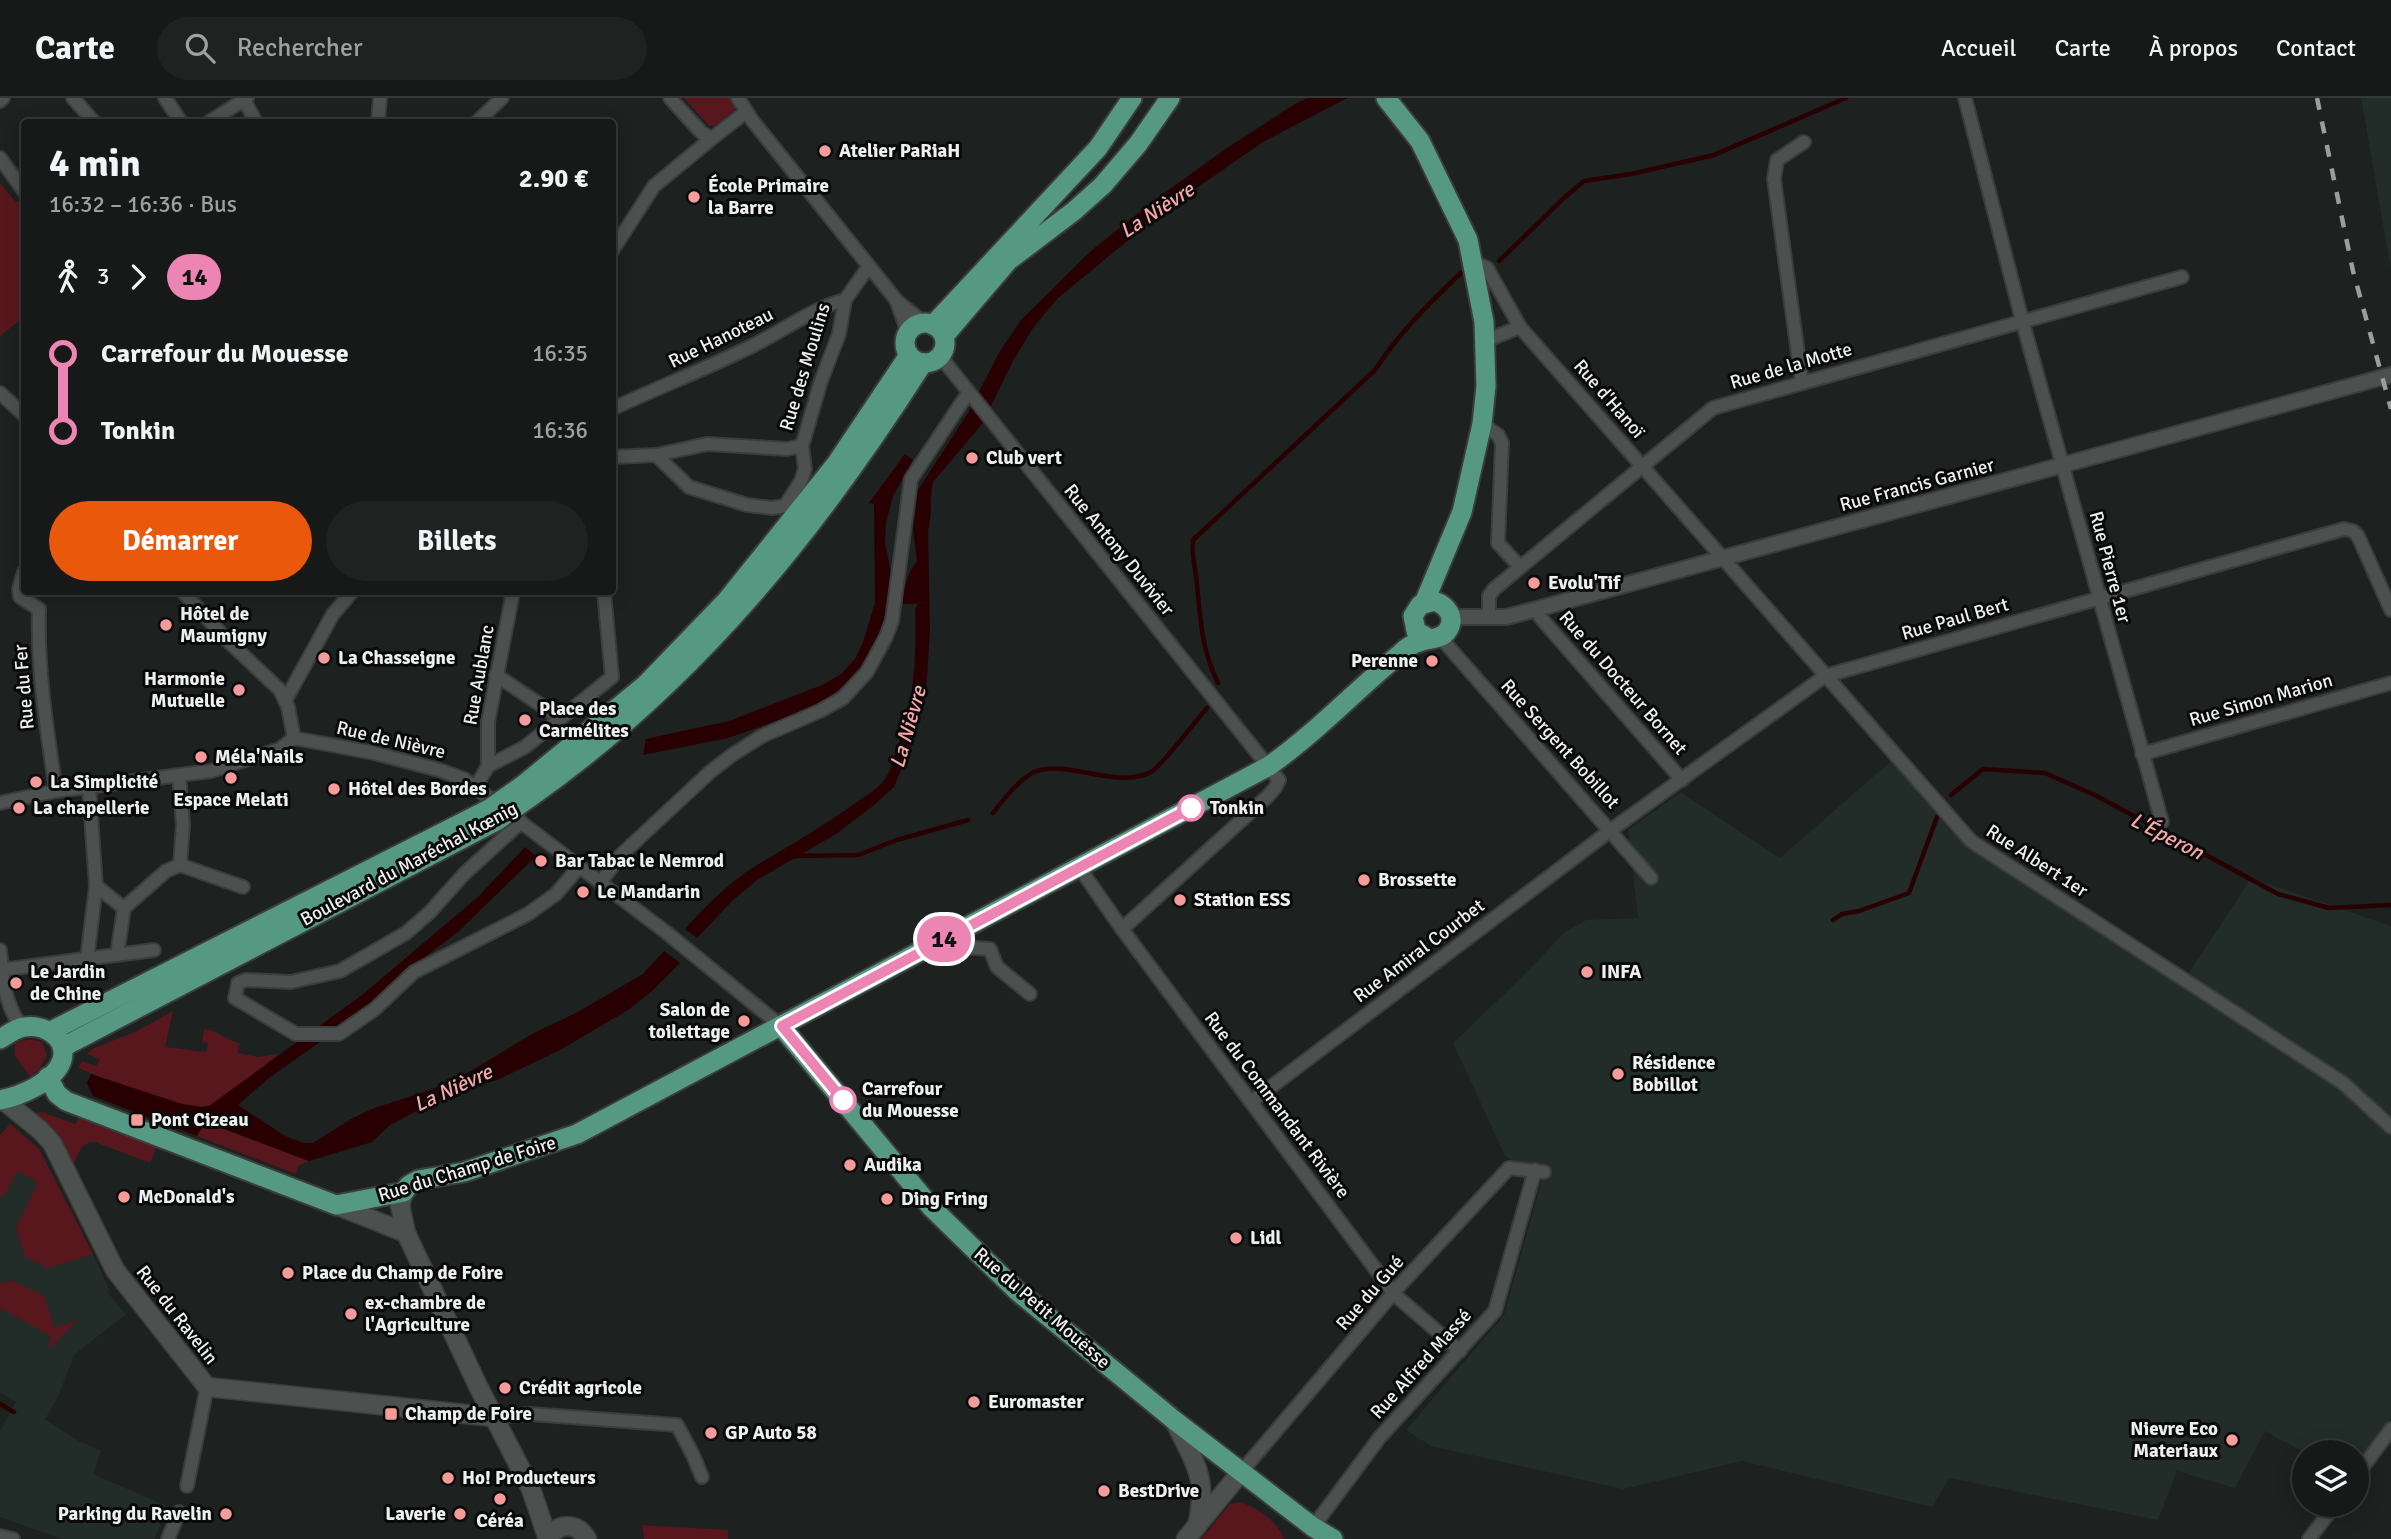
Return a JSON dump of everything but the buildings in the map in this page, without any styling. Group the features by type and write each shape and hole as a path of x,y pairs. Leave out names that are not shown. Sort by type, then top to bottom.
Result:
{"main road":[{"path":"927,329 1098,148 1132,98"},
{"path":"927,329 945,347 924,358 905,344 1074,211 1103,185 1138,144 1170,98"},
{"path":"1354,692 1413,621 1415,612 1424,603 1462,512 1482,424 1486,386 1484,322 1468,240 1420,141 1386,98"},
{"name":"Boulevard du Maréchal Kœnig","path":"63,1047 494,815 528,791 645,685 727,600 924,358"},
{"path":"1354,692 1404,650 1417,642 1435,638 1450,627 1443,582 1447,548"},
{"path":"1424,603 1434,601 1448,611"},
{"path":"1413,621 1416,631 1435,638"},
{"name":"Rue du Champ de Foire","path":"337,1205 404,1192 418,1180 464,1172 578,1134 1269,766 1295,748 1354,692"},
{"name":"Boulevard du Maréchal Kœnig","path":"51,1031 494,815"},
{"name":"Rue du Petit Mouësse","path":"782,1026 931,1207 1017,1291 1241,1472 1309,1533 1333,1539"},
{"path":"0,1039 22,1027 37,1027 51,1031 63,1047 62,1060 57,1070 26,1091 1,1100"},
{"name":"Rue du Champ de Foire","path":"48,1077 57,1094 66,1101 406,1233"},
{"name":"Rue du Ravelin","path":"1,1100 40,1130 52,1143 115,1270 207,1387 494,1417"},
{"path":"404,1192 400,1205 406,1233 478,1386 531,1489 548,1539"},
{"path":"453,1412 478,1386"},
{"path":"1174,1420 1202,1478 1203,1504 1192,1532"},
{"path":"1192,1532 1241,1472"},
{"path":"531,1489 565,1526"},
{"path":"548,1539 555,1530 565,1526 577,1528 587,1539"}],"street":[{"path":"73,98 91,119"},
{"path":"165,98 179,119"},
{"path":"378,119 380,98"},
{"path":"480,119 502,98"},
{"path":"670,98 701,132 711,139"},
{"name":"Rue Pierre 1er","path":"1965,98 2022,320 2162,822"},
{"path":"214,119 246,99 255,119"},
{"path":"616,245 654,186 711,139 743,103 897,302 927,329"},
{"path":"1802,383 1774,179 1777,160 1804,142"},
{"path":"0,158 21,187"},
{"name":"Rue d'Hanoï","path":"1474,262 1487,268 1520,327 1722,559"},
{"path":"845,300 869,266"},
{"name":"Rue de la Motte","path":"1489,617 1491,592 1713,408 2182,277"},
{"name":"Rue Hanoteau","path":"616,407 712,366 775,335 828,304 845,300"},
{"name":"Rue des Moulins","path":"656,455 689,487 747,505 772,508 785,506 801,481 805,469 802,446 821,381 839,334 845,300"},
{"path":"1485,341 1520,327"},
{"name":"Rue Antony Duvivier","path":"924,358 968,393 1269,766"},
{"name":"Rue Francis Garnier","path":"1448,611 1506,617 1537,610 2391,375"},
{"path":"0,393 21,412"},
{"path":"600,883 621,855 710,772 761,736 844,698 867,672 887,637 892,621 911,479 968,393"},
{"path":"1482,424 1498,435 1502,443 1498,543 1520,567"},
{"path":"616,457 656,455 707,444 787,449 802,446"},
{"name":"Rue Paul Bert","path":"1611,830 1825,676 2098,597 2350,529 2358,536 2391,610"},
{"name":"Rue Albert 1er","path":"1722,559 1970,841 2343,1083 2391,1127"},
{"name":"Rue du Fer","path":"21,583 20,597 39,608 38,640 56,791"},
{"path":"0,803 56,791 211,771 267,754 286,746 294,738 285,701 279,690 186,595"},
{"path":"285,701 333,614 349,595"},
{"name":"Rue Aublanc","path":"488,766 488,722 512,595"},
{"path":"475,788 488,766 525,747 612,677 604,595"},
{"name":"Rue du Docteur Bornet","path":"1537,610 1540,617 1682,780"},
{"name":"Rue Sergent Bobillot","path":"1435,638 1611,830 1651,878"},
{"path":"496,675 560,718"},
{"name":"Rue Simon Marion","path":"2142,754 2391,683"},
{"name":"Rue de Nièvre","path":"294,738 422,764 464,779 667,933 782,1026"},
{"path":"1122,929 1275,788 1279,780 1269,766"},
{"path":"179,775 183,825 180,865"},
{"path":"87,959 96,886 89,787"},
{"path":"521,822 464,874 430,912 406,933 340,971 291,982 246,980 238,983 235,998 296,1034 339,1034 375,1009 414,972 446,953 528,914 556,894 579,867"},
{"name":"Rue Amiral Courbet","path":"1251,1102 1611,830"},
{"path":"117,955 124,908 166,871 180,865 243,887"},
{"name":"Rue du Commandant Rivière","path":"1079,867 1122,929 1394,1294 1460,1351"},
{"path":"96,886 124,908"},
{"path":"931,945 990,949 997,967 1030,994"},
{"path":"0,950 6,999 22,1027"},
{"path":"1,970 154,950"},
{"name":"Rue du Gué","path":"1241,1472 1394,1294 1510,1168 1539,1171"},
{"name":"Rue Alfred Massé","path":"1309,1533 1380,1437 1494,1311 1539,1171"},
{"path":"187,1486 207,1387"},
{"path":"494,1417 530,1414 677,1425 702,1477"},
{"path":"2369,1459 2391,1429"},
{"path":"168,1539 179,1512"},
{"path":"2309,1539 2326,1517"},
{"path":"0,1535 13,1539"}],"shaded area":[{"path":"684,98 731,98 736,106 735,110 714,126 709,126"},
{"path":"2361,98 2391,98 2391,270"},
{"path":"0,183 16,202 21,200 21,319 0,336"},
{"path":"1891,761 1952,832 2183,982 2251,878 2391,926 2391,1417 2369,1447 2369,1440 2292,1440 2292,1446 2265,1431 2235,1488 2177,1471 2158,1520 1949,1478 1932,1507 1742,1461 1623,1489 1431,1446 1406,1430 1504,1315 1542,1179 1505,1156 1453,1043 1565,932 1586,920 1638,918 1628,830 1681,792 1780,858"},
{"path":"173,1011 165,1047 206,1052 208,1043 202,1042 204,1029 239,1043 238,1053 258,1057 278,1054 236,1090 208,1106 164,1099 78,1068 82,1061 96,1066 100,1059 87,1054 94,1048 137,1031"},
{"path":"31,1039 42,1042 47,1055 40,1068 30,1077 15,1056 15,1043"},
{"path":"42,1112 75,1124 82,1112 159,1141 150,1163 90,1142 79,1152 71,1172 34,1114"},
{"path":"10,1124 39,1149 93,1254 109,1289 107,1292 126,1314 74,1355 58,1397 45,1419 79,1441 101,1451 93,1474 167,1506 155,1539 62,1539 0,1517 0,1431 16,1402 0,1393 0,1135"},
{"path":"10,1124 39,1149 93,1254 48,1268 25,1257 16,1228 38,1182 17,1171 4,1196 0,1197 0,1135"},
{"path":"211,1124 309,1161 298,1166 296,1174 197,1136 202,1127"},
{"path":"11,1280 44,1296 55,1328 78,1320 51,1347 47,1346 51,1336 0,1308 0,1284"},
{"path":"1238,1502 1266,1516 1284,1539 1201,1539 1230,1504"},
{"path":"642,1525 728,1530 728,1539 644,1539"}],"water":[{"name":"La Nièvre","path":"1308,98 1347,98 1263,142 1162,212 1057,299 1033,328 1013,361 982,424 933,482 928,530 930,631 926,691 913,740 894,787 836,834 757,880 733,900 697,938 685,929 728,886 873,791 886,778 903,731 913,680 915,610 918,604 903,604 906,582 917,561 913,529 918,490 968,413 1000,351 1021,320 1092,250 1156,199 1227,148"},
{"path":"905,454 913,460 893,496 886,522 885,542 891,574 887,608 880,633 862,669 828,699 805,711 728,738 643,755 646,739 729,721 822,685 840,675 855,659 875,603 874,504 869,503"},
{"path":"525,847 536,856 459,931 417,963 355,1017 269,1078 238,1105 285,1136 304,1143 313,1143 372,1109 433,1089 471,1071 532,1034 576,1013 643,974 664,951 680,963 628,1010 560,1050 497,1080 454,1093 422,1108 390,1125 372,1142 309,1161 211,1124 202,1127 197,1136 93,1096 87,1083 91,1074 182,1104 209,1106 362,995 478,897"}],"waterway":[{"path":"1499,261 1584,181 1631,174 1714,155 1846,98"},
{"path":"1218,683 1203,635 1193,540 1375,370 1415,319 1461,273"},
{"path":"993,813 1020,782 1040,770 1067,769 1124,778 1151,772 1207,708"},
{"name":"L'Éperon","path":"1951,795 1983,769 2045,773 2097,796 2278,894 2329,908 2391,905"},
{"name":"L'Éperon","path":"1833,920 1842,914 1859,911 1909,893 1937,817"},
{"path":"793,856 858,855 897,840 968,820"},
{"path":"0,1404 14,1412"}],"railway":[{"path":"2317,98 2353,271 2391,409"}],"bus line":[{"name":"14","path":"843,1100 782,1026 1191,808"}],"place":[{"name":"Atelier PaRiaH","path":"825,151"},
{"name":"École Primaire la Barre","path":"694,197"},
{"name":"Club vert","path":"972,458"},
{"name":"Evolu'Tif","path":"1534,583"},
{"name":"Hôtel de Maumigny","path":"166,625"},
{"name":"La Chasseigne","path":"324,658"},
{"name":"Perenne","path":"1432,661"},
{"name":"Harmonie Mutuelle","path":"239,690"},
{"name":"Place des Carmélites","path":"525,720"},
{"name":"Méla'Nails","path":"201,757"},
{"name":"Espace Melati","path":"231,778"},
{"name":"La Simplicité","path":"36,782"},
{"name":"Hôtel des Bordes","path":"334,789"},
{"name":"La chapellerie","path":"19,808"},
{"name":"Tonkin","path":"1191,808"},
{"name":"Bar Tabac le Nemrod","path":"541,861"},
{"name":"Brossette","path":"1364,880"},
{"name":"Le Mandarin","path":"583,892"},
{"name":"Station ESS","path":"1180,900"},
{"name":"INFA","path":"1587,972"},
{"name":"Le Jardin de Chine","path":"16,983"},
{"name":"Salon de toilettage","path":"744,1021"},
{"name":"Résidence Bobillot","path":"1618,1074"},
{"name":"Carrefour du Mouesse","path":"843,1100"},
{"name":"Pont Cizeau","path":"137,1120"},
{"name":"Audika","path":"850,1165"},
{"name":"McDonald's","path":"124,1197"},
{"name":"Ding Fring","path":"887,1199"},
{"name":"Lidl","path":"1236,1238"},
{"name":"Place du Champ de Foire","path":"288,1273"},
{"name":"ex-chambre de l'Agriculture","path":"351,1314"},
{"name":"Crédit agricole","path":"505,1388"},
{"name":"Euromaster","path":"974,1402"},
{"name":"Champ de Foire","path":"391,1414"},
{"name":"GP Auto 58","path":"711,1433"},
{"name":"Nievre Eco Materiaux","path":"2232,1440"},
{"name":"Ho! Producteurs","path":"448,1478"},
{"name":"BestDrive","path":"1104,1491"},
{"name":"Céréa","path":"500,1499"},
{"name":"Parking du Ravelin","path":"226,1514"},
{"name":"Laverie","path":"460,1514"}]}
